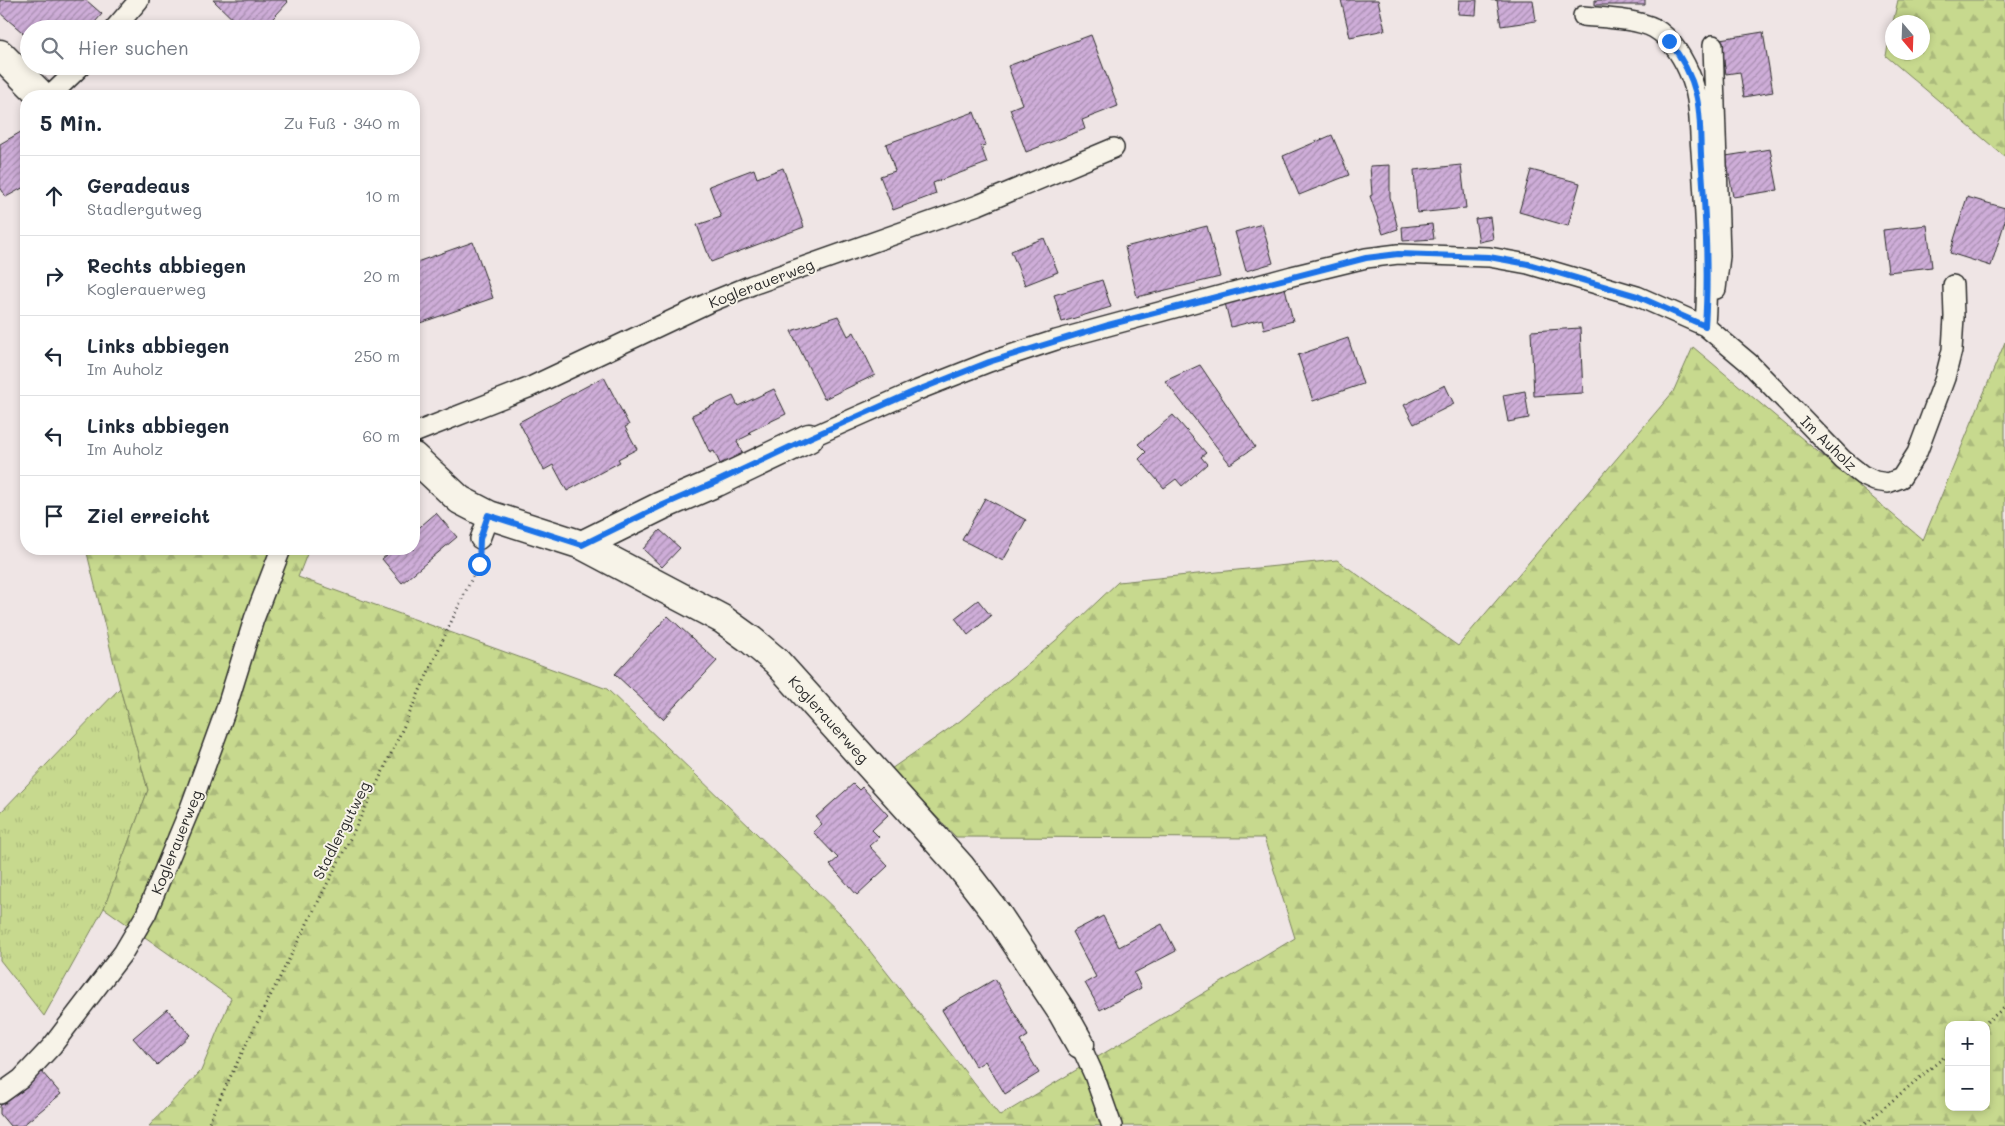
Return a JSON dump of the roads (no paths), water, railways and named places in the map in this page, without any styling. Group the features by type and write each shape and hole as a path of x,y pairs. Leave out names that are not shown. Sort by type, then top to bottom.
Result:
{"street":[{"path":"0,54 20,74"},
{"path":"21,75 36,90"},
{"name":"Im Auholz","path":"582,545 661,506 809,438"},
{"name":"Koglerauerweg","path":"420,463 460,500 484,527 582,545 722,619 751,640 776,662 960,866 997,914 1062,1012 1080,1044"}],"lane":[{"path":"122,20 139,0"},
{"path":"1583,16 1634,22 1654,28 1669,41 1682,58 1692,79 1697,97 1702,170 1706,278 1705,326"},
{"path":"1705,326 1716,286 1720,256 1713,45"},
{"path":"56,90 72,75"},
{"name":"Koglerauerweg","path":"420,431 528,388 708,303 752,285 978,205 1114,148"},
{"name":"Im Auholz","path":"809,438 913,392 989,362 1056,340 1283,278 1374,257 1398,254 1489,257 1528,264 1637,296 1705,326 1749,363 1843,460 1862,475 1875,481 1888,483 1901,478 1917,453 1945,378 1952,350 1954,317 1952,285"},
{"name":"Koglerauerweg","path":"0,1094 21,1079 52,1046 123,953 146,914 189,811 226,709 254,619 278,555"},
{"name":"Koglerauerweg","path":"1080,1044 1094,1075 1112,1126"}]}
